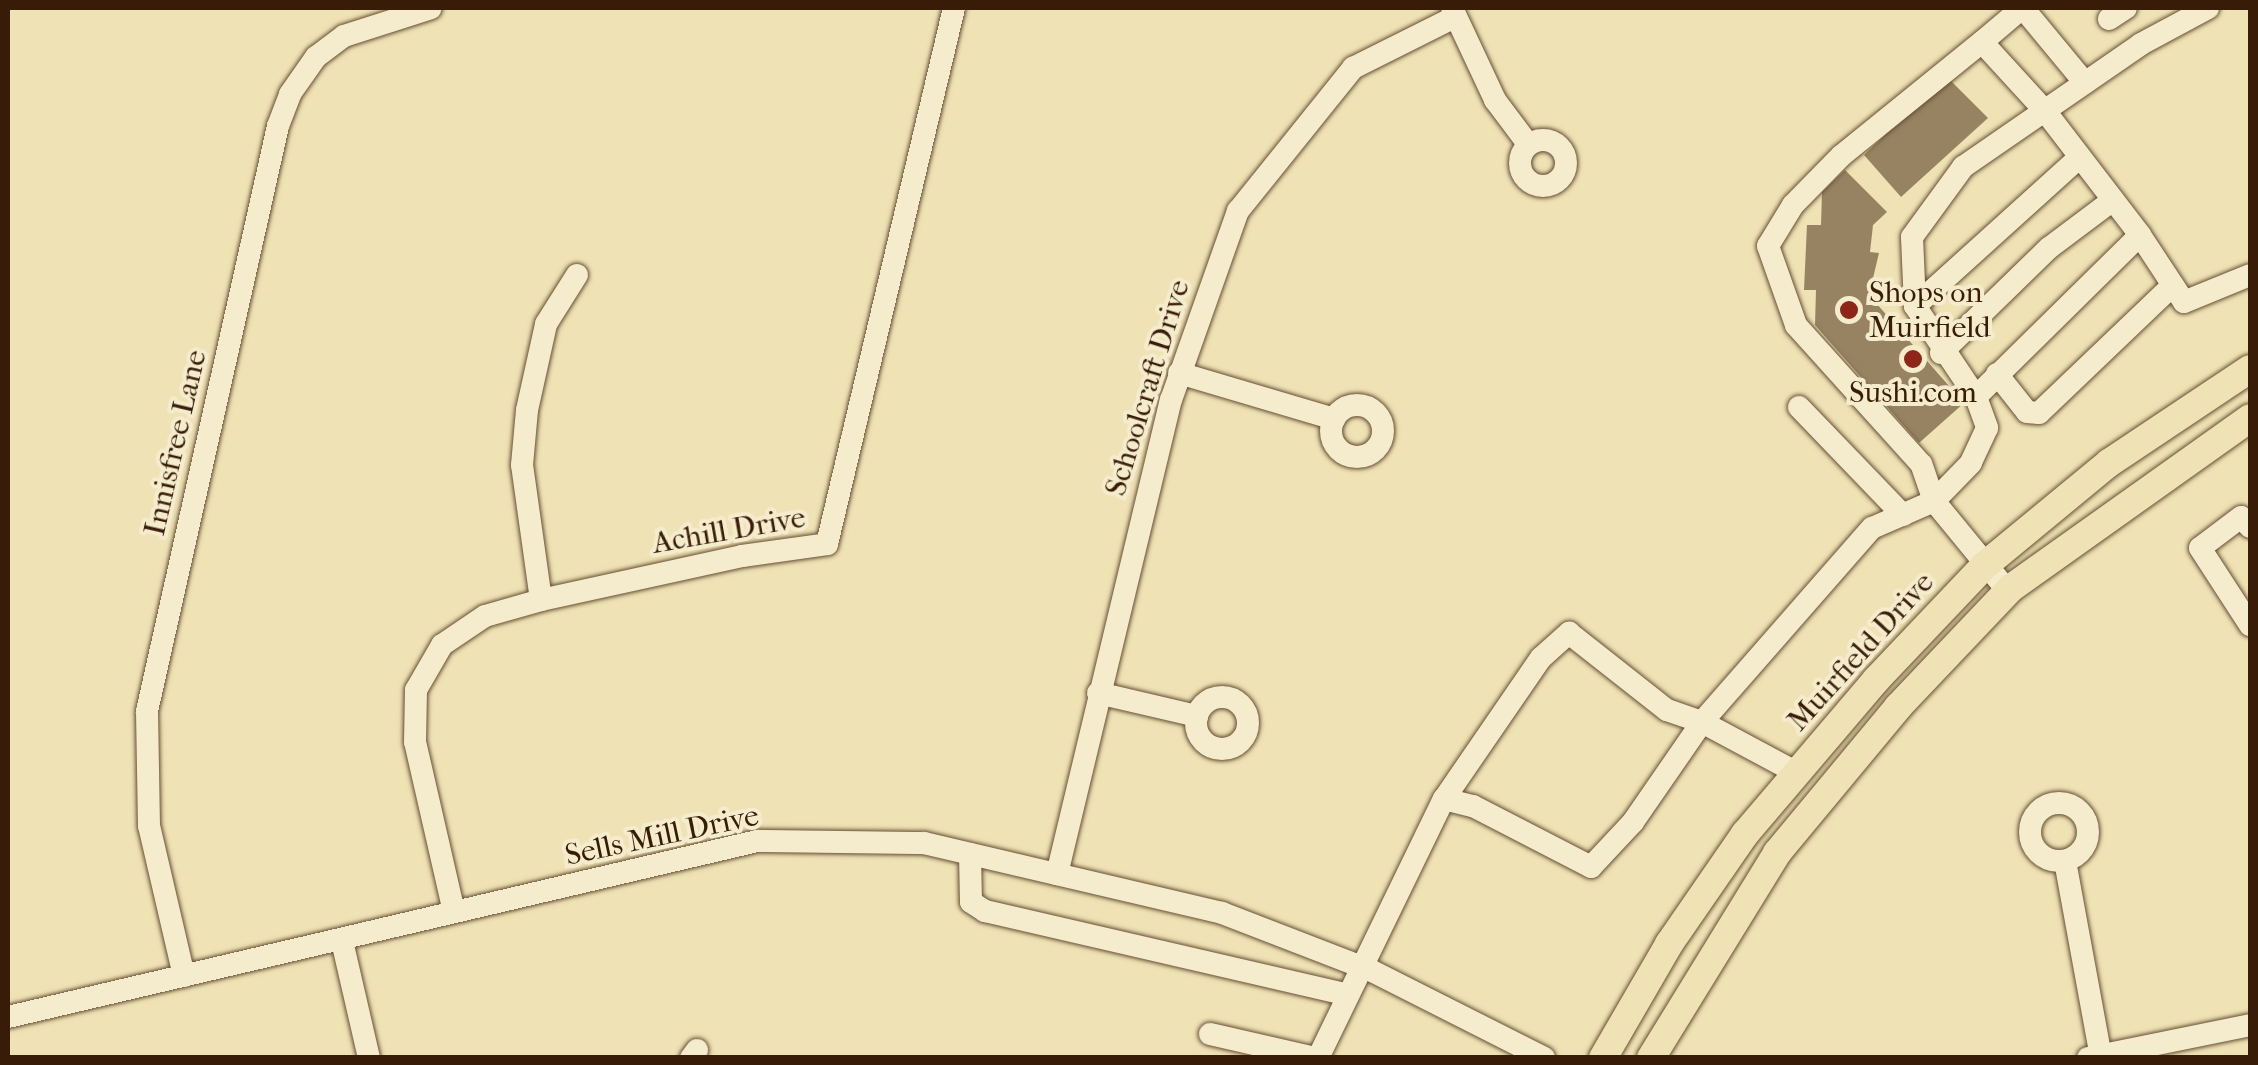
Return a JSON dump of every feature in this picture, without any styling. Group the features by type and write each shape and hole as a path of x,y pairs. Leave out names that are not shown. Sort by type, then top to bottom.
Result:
{"main road":[{"name":"Muirfield Drive","path":"1603,1058 1669,944 1797,773 1984,566 2109,463 2250,368"},
{"path":"1652,1058 1777,853 1898,707 2008,590 2250,418"}],"street":[{"name":"Innisfree Lane","path":"184,976 149,826 148,710 278,126 290,94 316,56 380,14 431,8"},
{"name":"Achill Drive","path":"454,912 415,742 416,690 442,645 485,616 541,600 742,556 826,544 954,8"},
{"path":"2008,590 1984,566 1934,501 1922,464 1796,325 1768,246 1793,205 1841,156 2022,8 2085,83"},
{"path":"1444,799 1473,806 1592,867 1633,822 1702,722 1872,528 1934,501 1971,463 1987,428 1976,397 1941,353 1915,306 1912,237 1963,167 2085,83 2208,8"},
{"path":"1453,12 1495,100 1528,144"},
{"name":"Schoolcraft Drive","path":"1057,874 1098,692 1180,374 1238,211 1353,68 1453,12"},
{"path":"1982,42 2044,110 2140,236 2184,302 2250,275"},
{"path":"1915,306 2080,157"},
{"path":"1941,353 2050,248 2113,200"},
{"path":"1976,397 2140,236"},
{"path":"541,600 522,464 527,410 546,324 577,275"},
{"path":"1998,374 2027,412 2039,413 2173,285"},
{"path":"1180,374 1334,419"},
{"path":"1800,408 1903,515"},
{"path":"2250,527 2240,517 2200,548 2250,625"},
{"path":"1210,1034 1316,1058 1344,994 1366,969 1444,799 1541,658 1569,633 1667,710 1702,722 1797,773"},
{"path":"1098,692 1197,716"},
{"name":"Sells Mill Drive","path":"8,1017 757,841 924,843 1222,912 1366,969 1544,1058"},
{"path":"970,854 971,902 986,911 1344,994"},
{"path":"2065,861 2096,1056 2250,1025"},
{"path":"342,941 369,1058"}],"building":[{"name":"Shops on Muirfield","path":"1947,77 1988,118 1901,197 1864,155"},
{"name":"Shops on Muirfield","path":"1845,170 1887,212 1873,225 1870,252 1879,253 1869,295 1964,403 1919,443 1815,325 1816,290 1804,290 1807,225 1821,225 1822,192"}],"place":[{"name":"Shops on Muirfield","path":"1849,310"},
{"name":"Sushi.com","path":"1913,359"}]}
